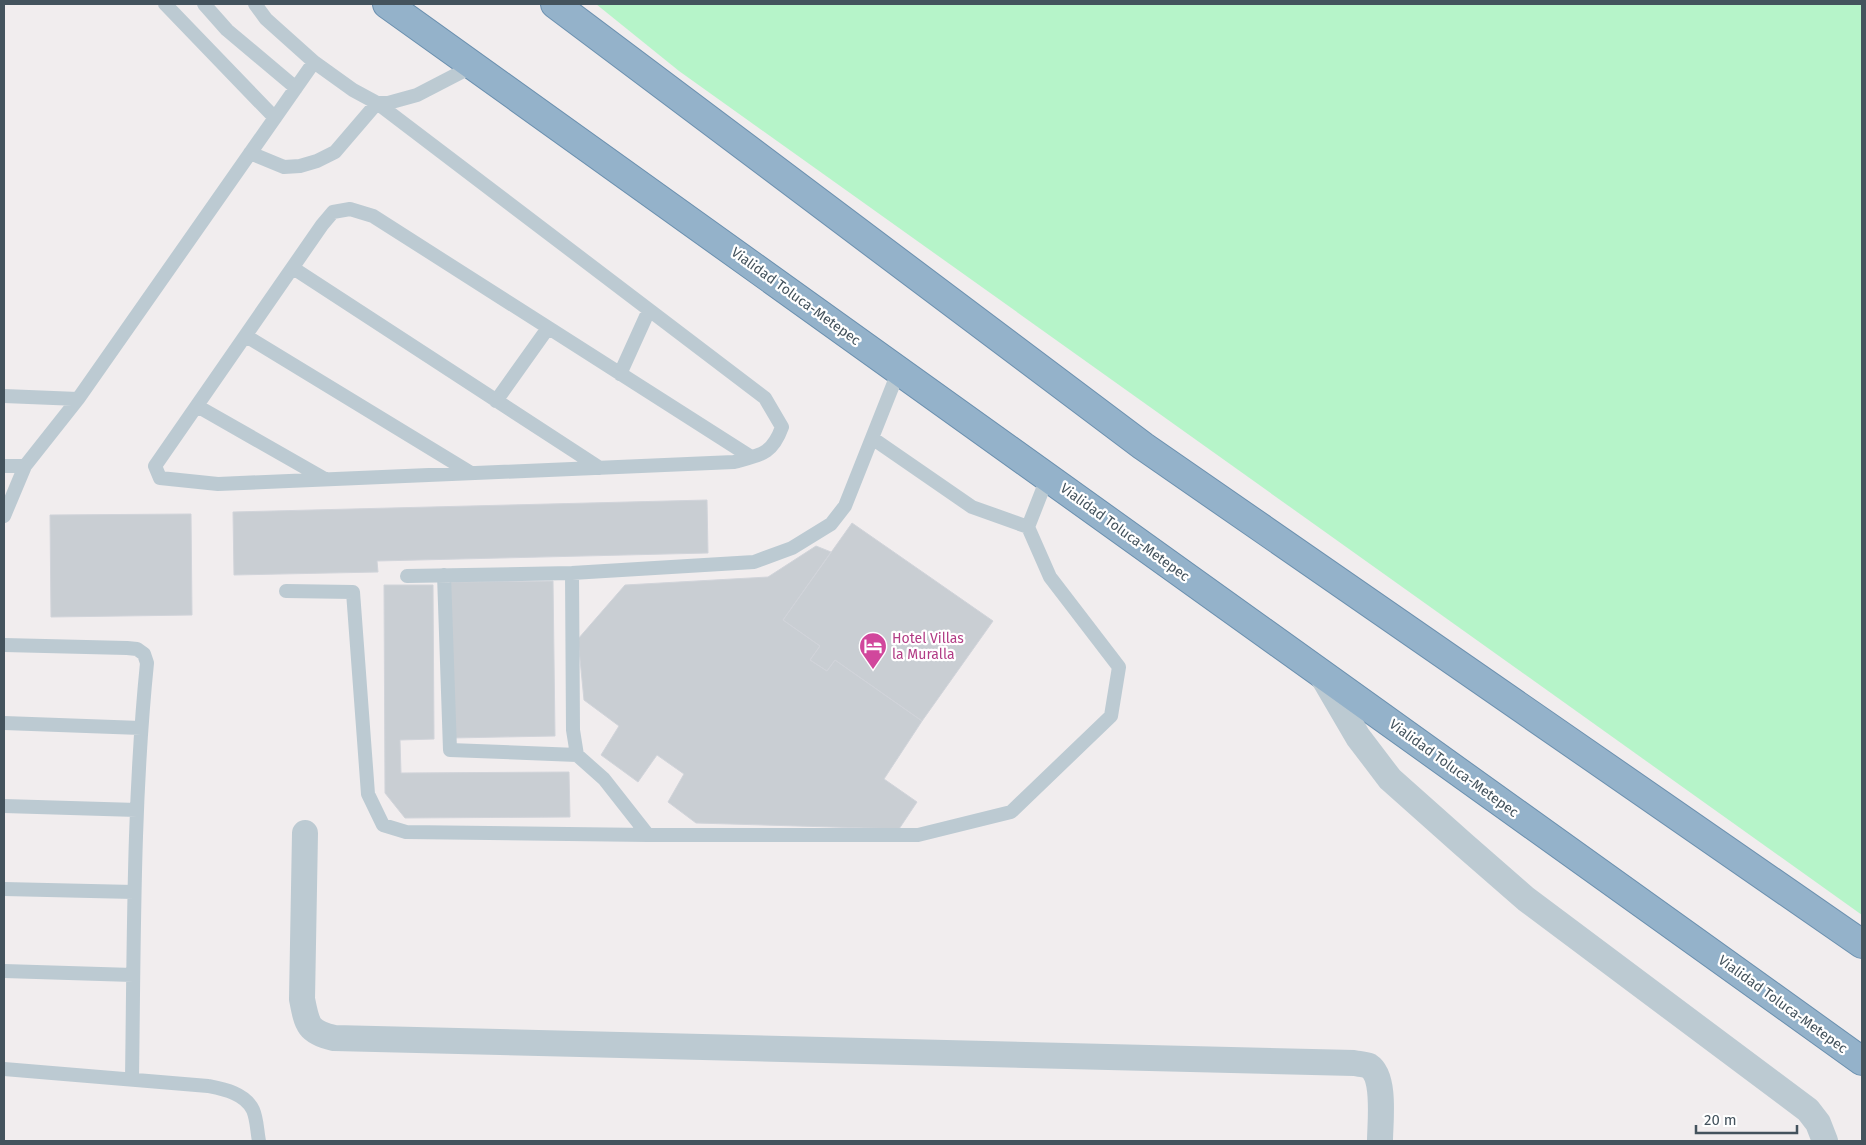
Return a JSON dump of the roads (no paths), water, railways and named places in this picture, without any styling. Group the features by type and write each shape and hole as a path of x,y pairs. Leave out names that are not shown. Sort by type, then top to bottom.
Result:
{"highway":[{"name":"Vialidad Toluca-Metepec","path":"387,4 1862,1061"},
{"path":"554,4 1143,446 1862,944"}],"street":[{"path":"1320,671 1358,737 1390,779 1526,899 1808,1110 1818,1122 1825,1141"},
{"path":"305,833 302,999 310,1026 316,1034 334,1038 358,1039 1354,1063 1368,1066 1378,1076 1380,1088 1380,1141"}],"lane":[{"path":"165,4 275,118"},
{"path":"204,4 227,30 296,88"},
{"path":"255,4 266,19 314,62 353,90 377,103 765,398 782,427 778,438 766,452 750,458 734,462 218,484 160,478 155,466 293,268 333,212 350,209 373,216 750,458"},
{"path":"4,516 24,466 78,399 314,62"},
{"path":"250,153 284,167 300,166 316,161 334,152 377,103 388,103 417,95 473,66"},
{"path":"293,268 600,468"},
{"path":"620,374 649,310"},
{"path":"496,400 548,328"},
{"path":"246,336 472,473"},
{"path":"407,576 572,573 754,562 792,548 830,524 845,506 900,370"},
{"path":"4,396 78,399"},
{"path":"197,406 326,479"},
{"path":"872,438 972,507 1028,527"},
{"path":"4,466 24,466"},
{"path":"286,591 353,592 368,794 383,825 406,832 648,835 918,835 1011,812 1111,716 1119,667 1050,577 1028,527 1048,476"},
{"path":"572,573 573,730 577,755 604,779 648,835"},
{"path":"444,575 450,750 577,755"},
{"path":"4,645 137,649 144,654 147,663 141,728 134,892 132,1079"},
{"path":"4,723 141,728"},
{"path":"4,806 137,810"},
{"path":"4,889 134,892"},
{"path":"4,971 133,975"},
{"path":"4,1069 208,1086 229,1091 241,1096 252,1109 259,1141"}],"place":[{"name":"Hotel Villas la Muralla","path":"873,670"}]}
